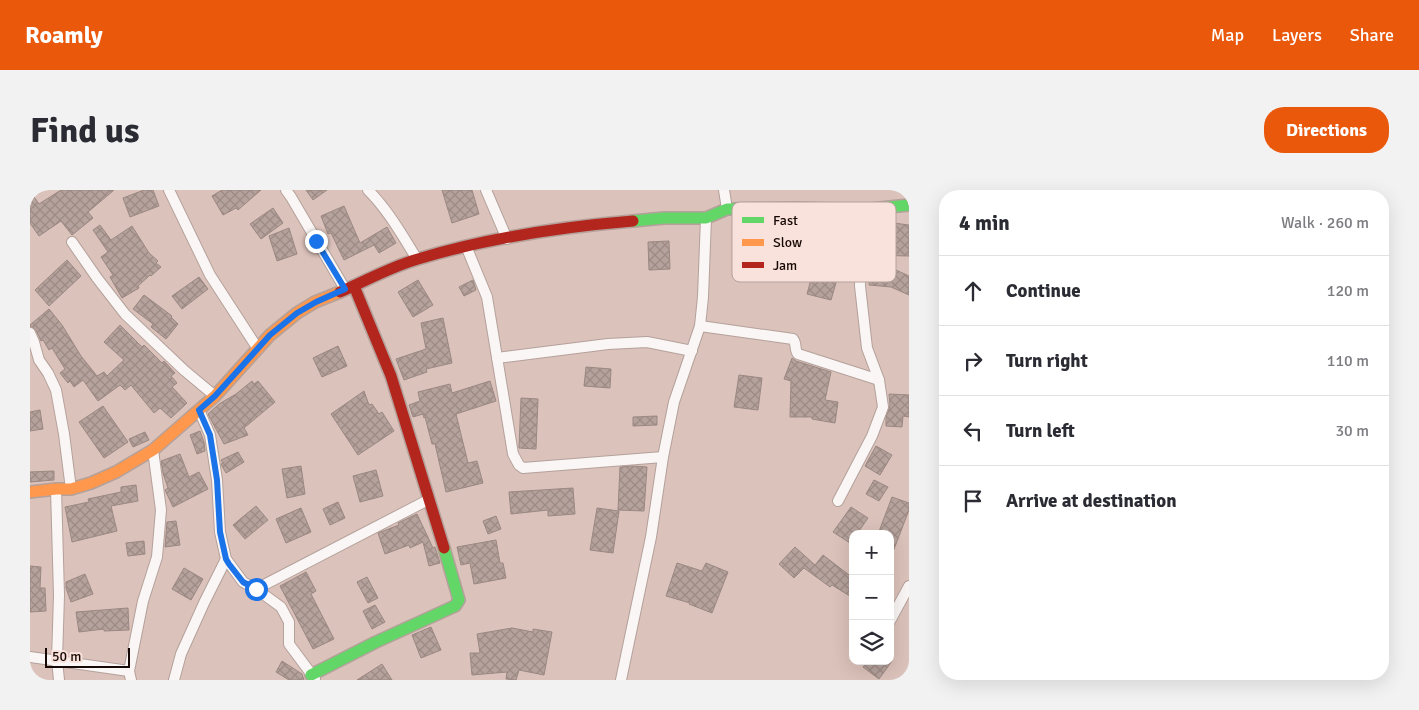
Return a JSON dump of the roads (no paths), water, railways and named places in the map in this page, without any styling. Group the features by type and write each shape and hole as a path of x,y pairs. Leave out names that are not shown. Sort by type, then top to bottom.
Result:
{"street":[{"path":"169,190 210,274 258,349"},
{"path":"199,410 210,435 217,480 220,532 226,559 243,582 281,607 289,622 289,644 313,677 376,642 455,606 459,600 457,592 390,376 349,288 286,190"},
{"path":"368,190 378,200 397,226 417,259"},
{"path":"486,190 507,239"},
{"path":"724,190 727,209"},
{"path":"896,206 909,204"},
{"path":"30,492 71,489 91,483 116,472 153,450 215,396 270,335 297,313 316,302 389,269 417,259 466,246 542,231 608,222 664,218 706,218 727,209 732,209"},
{"path":"621,680 651,537 663,457 674,402 700,326 706,218"},
{"path":"72,242 125,314 185,372 215,396"},
{"path":"466,246 487,297 513,454 519,465 523,468 663,457"},
{"path":"838,501 872,436 883,407 879,380 867,348 860,282"},
{"path":"700,326 793,339 798,354 879,380"},
{"path":"30,333 39,360 56,390 71,489"},
{"path":"498,358 637,342 647,342 692,351"},
{"path":"30,657 57,660 130,675 144,601 157,557 161,510 153,450"},
{"path":"56,489 59,595 57,660 59,680"},
{"path":"256,589 428,500"},
{"path":"174,680 181,654 226,559"},
{"path":"891,620 909,586"}]}
